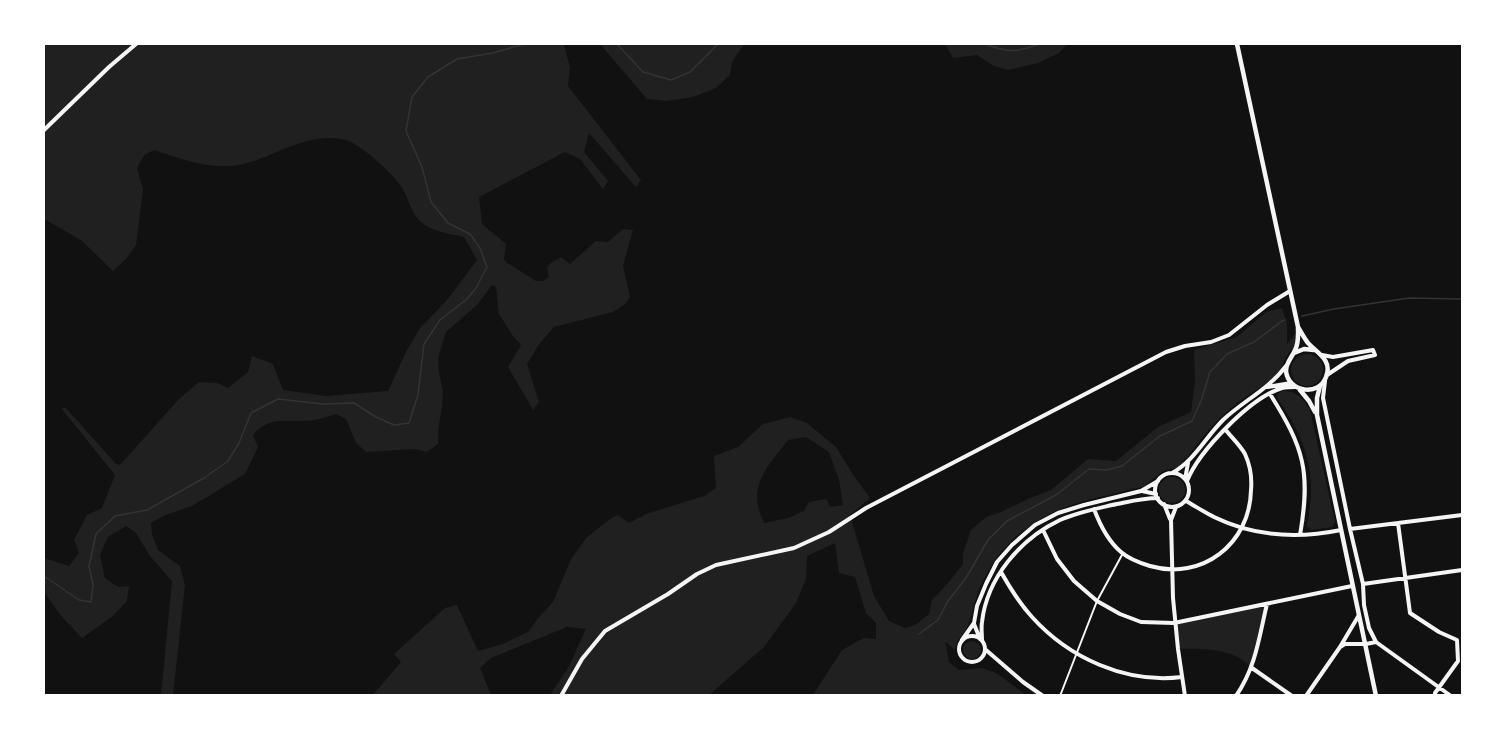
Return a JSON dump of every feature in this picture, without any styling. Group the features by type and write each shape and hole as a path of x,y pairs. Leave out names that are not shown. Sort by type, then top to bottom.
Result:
{"main road":[{"path":"1237,44 1298,327 1298,342 1287,366 1288,378 1317,415"},
{"path":"1298,327 1327,364 1326,377 1320,386 1317,398 1317,415 1376,696"},
{"path":"1294,353 1304,349 1315,350"},
{"path":"1298,388 1310,390 1320,386"}],"street":[{"path":"44,130 136,44"},
{"path":"561,696 582,658 605,631 697,574 716,565 794,548 829,532 866,508 1166,352 1211,342 1229,334 1267,305 1291,291"},
{"path":"1322,355 1333,357 1373,350 1375,356 1348,361 1326,377 1323,398 1363,584 1364,605 1369,628 1376,642 1451,696"},
{"path":"986,650 981,659 970,663 961,658 958,647 974,623 977,606 997,562 1012,545 1035,525 1058,513 1141,491 1172,473 1188,462 1223,420 1276,378 1287,366"},
{"path":"1264,388 1291,383"},
{"path":"1186,480 1225,429 1244,411 1284,387 1298,388"},
{"path":"1270,394 1294,435 1303,464 1305,509 1300,535"},
{"path":"1094,509 1108,538 1123,553 1137,562 1171,570 1194,567 1216,557 1232,543 1243,528 1251,503 1252,479 1245,455 1225,429"},
{"path":"1185,696 1174,623 1171,520 1176,507 1185,501 1189,491 1186,480 1188,462"},
{"path":"1172,473 1186,480"},
{"path":"1157,496 1158,481"},
{"path":"1141,491 1157,496 1164,504 1171,520"},
{"path":"981,639 982,622 993,586 1011,556 1026,542 1060,520 1094,509 1157,496"},
{"path":"1185,501 1215,518 1256,532 1300,535 1341,530"},
{"path":"1164,504 1176,507"},
{"path":"1350,529 1462,515"},
{"path":"1398,523 1410,613 1457,640 1458,661 1435,693 1436,696"},
{"path":"1043,530 1057,560 1074,580 1097,601 1120,614 1141,622 1174,623 1352,586"},
{"path":"1060,696 1097,601 1123,553"},
{"path":"1363,584 1462,570"},
{"path":"1001,572 1032,617 1052,637 1077,654 1101,666 1140,677 1168,679 1182,677"},
{"path":"1236,696 1252,668 1267,604"},
{"path":"1306,696 1359,615"},
{"path":"974,623 986,650 1043,696"},
{"path":"962,640 968,636 981,639"},
{"path":"1340,647 1345,644 1376,642"},
{"path":"1252,668 1292,696"}],"shaded area":[{"path":"44,44 564,44 570,68 568,86 641,180 636,187 589,133 584,152 608,181 603,189 580,159 565,152 479,197 482,224 506,244 504,259 506,262 536,281 543,281 549,277 547,267 561,257 570,264 596,241 608,242 623,229 633,230 623,266 630,297 625,304 613,312 554,327 540,343 527,364 539,402 533,410 508,367 521,345 499,314 496,287 492,285 477,305 446,332 438,358 443,391 438,444 427,452 414,449 366,452 356,443 346,419 336,414 311,420 270,423 264,425 253,435 258,447 245,474 192,506 163,516 151,523 158,550 180,566 185,585 173,695 161,695 172,581 150,556 136,533 126,526 108,537 100,555 105,578 118,587 129,586 127,601 113,616 82,638 62,617 44,592 44,558 69,566 79,553 74,540 87,515 102,508 115,475 61,408 66,408 115,463 120,465 179,399 199,382 217,383 228,388 248,372 252,356 273,364 283,390 326,396 388,391 420,328 447,300 477,260 464,237 433,229 422,223 413,211 401,186 376,160 352,143 329,138 300,143 245,164 230,166 201,164 154,150 144,155 137,168 143,189 136,245 113,271 81,240 44,219"},
{"path":"600,44 744,44 732,62 730,75 716,88 693,97 667,101 647,99"},
{"path":"945,44 1067,44 1059,53 1038,63 1008,70 994,66 977,55 953,58"},
{"path":"1282,308 1287,324 1287,344 1296,333 1294,346 1277,374 1219,419 1179,466 1162,472 1142,487 1079,502 1044,517 1014,539 990,568 978,591 968,626 955,650 945,641 949,662 959,670 982,668 998,674 1026,695 813,695 842,650 864,638 876,639 876,623 866,613 855,577 839,573 835,543 807,556 806,579 796,603 764,647 709,695 550,695 568,668 586,629 567,627 491,658 480,668 491,695 372,696 401,662 394,654 445,608 457,605 478,651 503,644 528,632 553,602 571,559 587,537 618,515 629,523 646,514 704,496 716,488 714,456 738,447 763,424 790,417 807,423 836,447 870,498 850,515 874,596 889,621 905,628 915,625 929,614 932,600 963,564 963,553 971,530 986,517 1051,490 1088,459 1116,461 1158,427 1191,412 1195,382 1194,350 1237,337 1266,312","holes":["806,437 829,452 839,480 843,505 830,507 826,499 809,502 804,511 788,518 764,523 759,510 758,488 766,469 788,440"]},
{"path":"1307,354 1318,359 1323,370 1318,381 1307,386 1296,381 1291,370 1296,359"},
{"path":"1282,391 1299,396 1310,410 1335,522 1332,527 1311,530 1307,526 1311,498 1309,467 1297,431 1277,398"},
{"path":"1172,477 1181,481 1185,490 1181,499 1172,503 1163,499 1159,490 1163,481"},
{"path":"1267,604 1252,668 1245,661 1227,653 1208,649 1178,649 1174,623"},
{"path":"972,641 980,646 981,650 976,658 972,659 964,654 963,650 968,642"}],"waterway":[{"path":"44,576 79,600 91,602 93,585 89,566 96,534 115,516 147,510 204,478 228,461 239,443 251,413 278,399 323,404 354,403 394,425 409,423 418,395 424,344 440,320 467,299 476,288 487,267 480,248 470,234 448,223 431,202 422,167 406,131 412,97 428,77 457,59 493,53 524,44"},
{"path":"617,44 643,72 671,80 690,72 718,44"},
{"path":"986,44 1000,49 1013,50 1039,44"},
{"path":"1302,316 1409,298 1462,299"},
{"path":"919,634 938,620 988,540 1007,521 1056,495 1089,469 1106,470 1122,466 1160,436 1192,421 1210,372 1227,354 1254,342 1285,320"}]}
